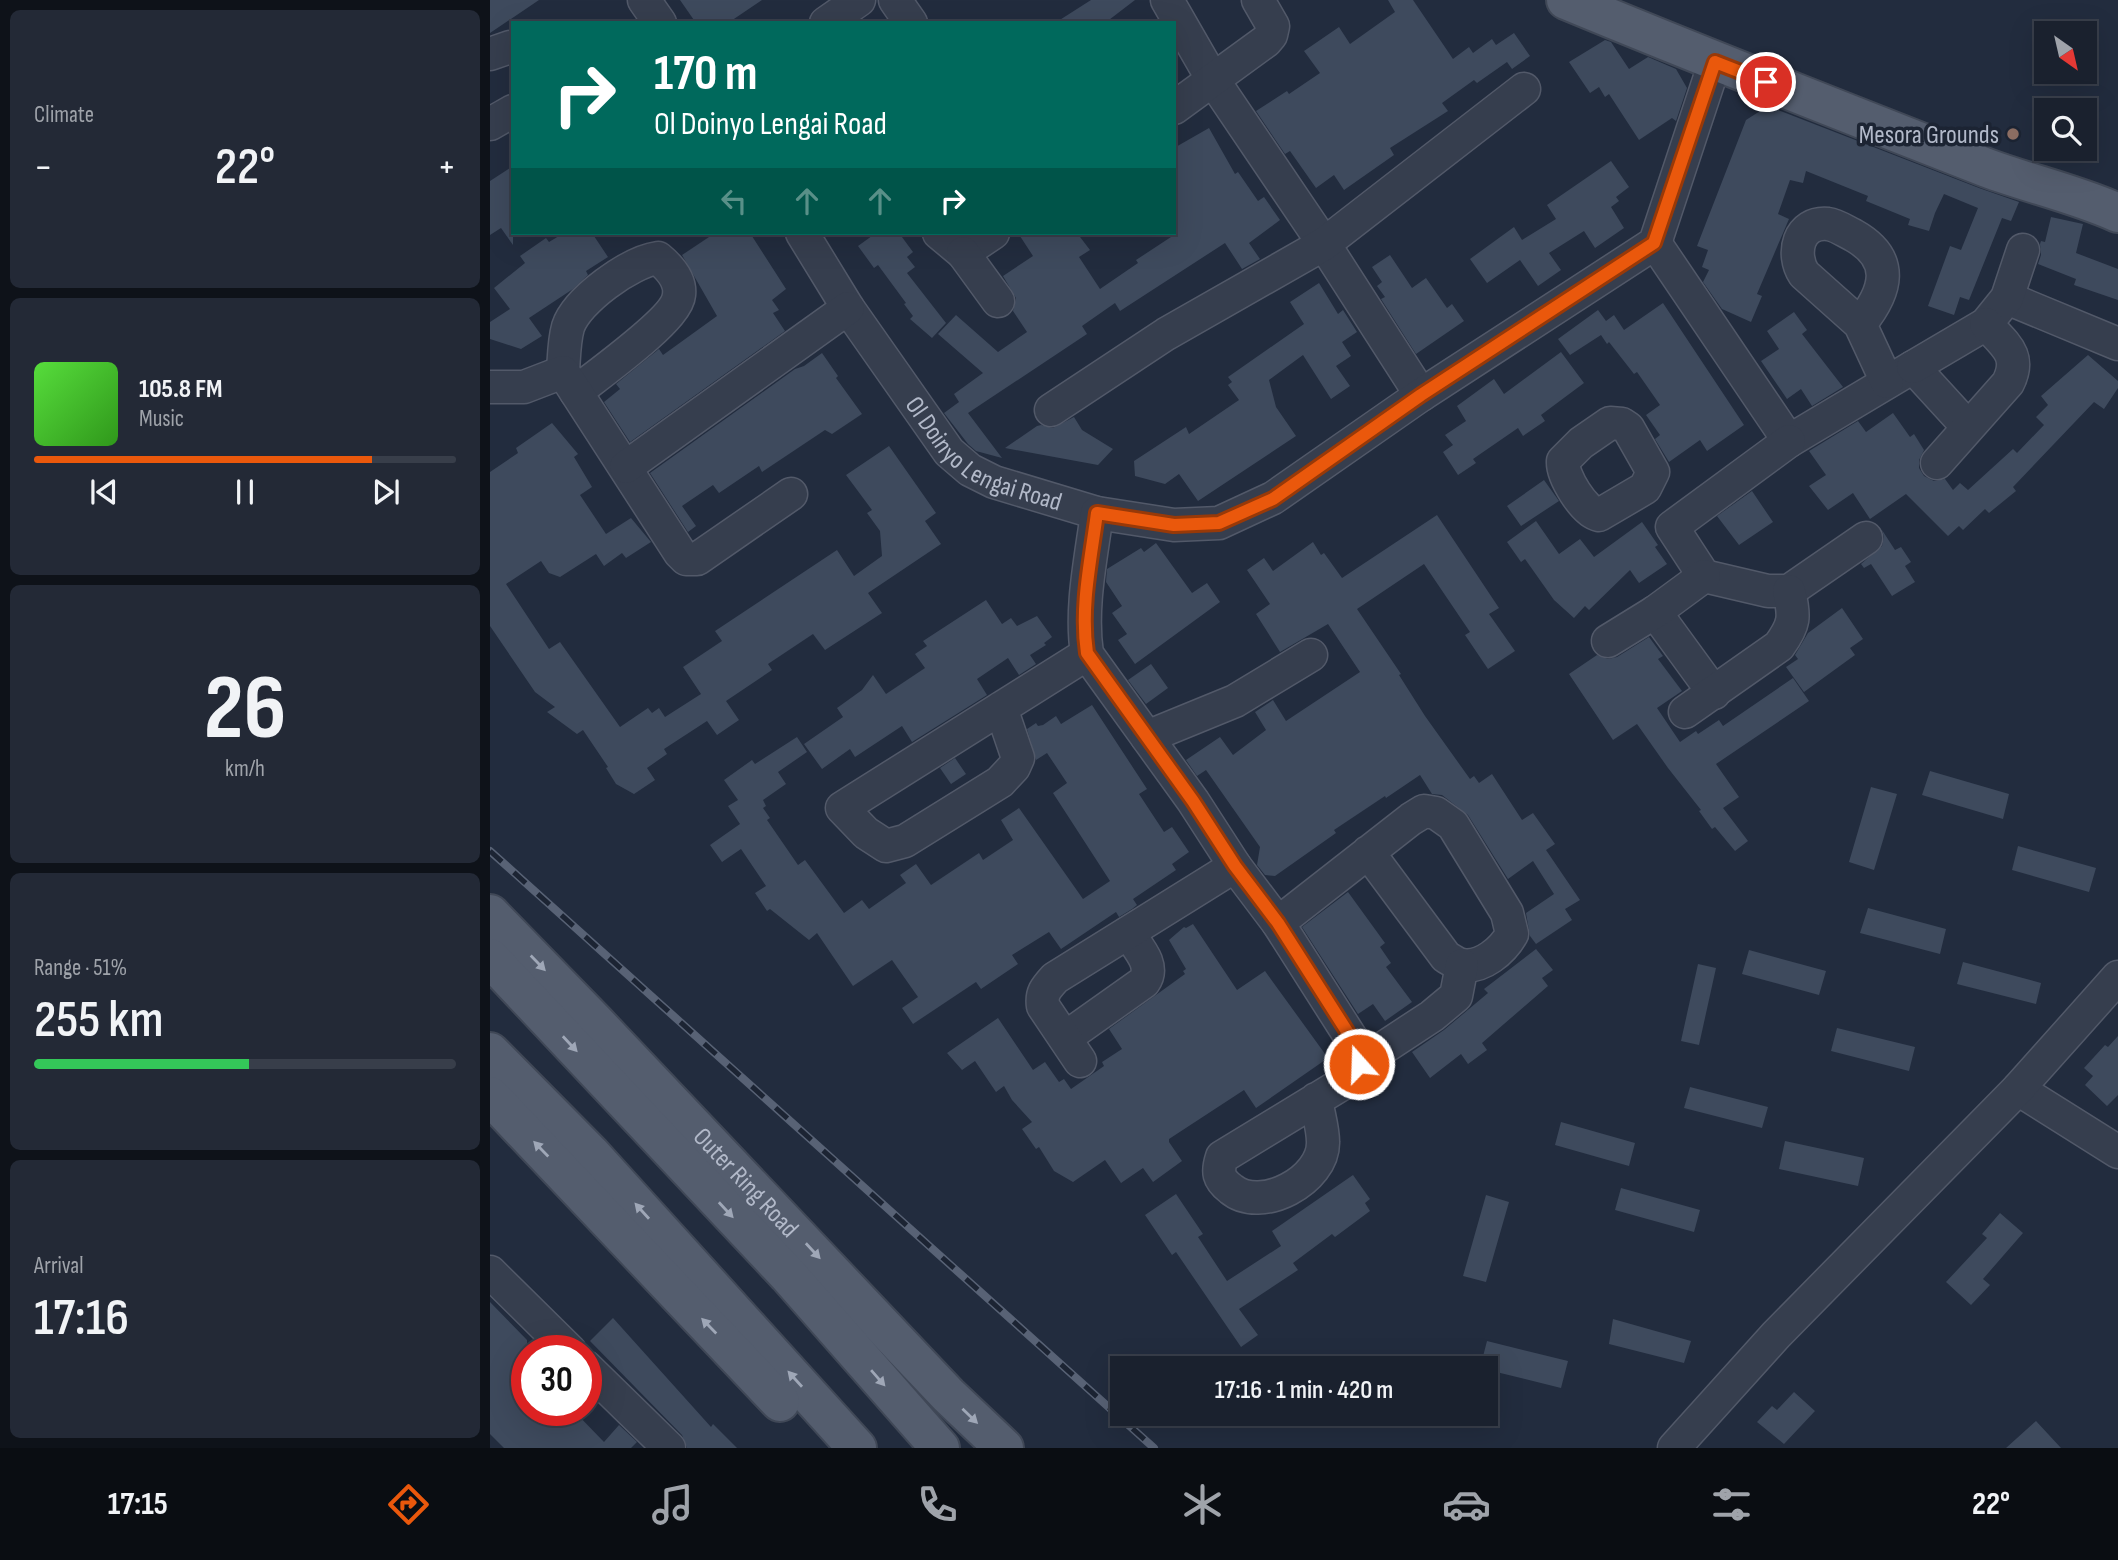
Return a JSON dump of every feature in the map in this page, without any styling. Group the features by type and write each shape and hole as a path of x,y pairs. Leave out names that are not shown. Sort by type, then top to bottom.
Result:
{"main road":[{"path":"1566,0 1715,62 2023,182 2101,205 2118,213"},
{"name":"Outer Ring Road","path":"490,914 595,1021 948,1395 1004,1448"},
{"name":"Outer Ring Road","path":"490,958 788,1275 940,1448"},
{"path":"490,1052 591,1154 857,1448"},
{"path":"490,1096 822,1448"}],"street":[{"path":"644,0 659,21"},
{"path":"828,21 859,0"},
{"path":"895,0 910,21"},
{"path":"1167,0 1213,80 1324,244 1421,395"},
{"path":"1176,107 1266,41 1273,26 1258,0"},
{"path":"490,54 511,48"},
{"path":"1715,62 1654,243 1789,440"},
{"path":"1051,410 1166,334 1324,244 1524,89"},
{"path":"490,124 511,112"},
{"name":"Ol Doinyo Lengai Road","path":"803,235 848,308 948,452 970,470 994,482 1097,513 1174,525 1219,523 1273,499 1421,395 1654,243"},
{"path":"941,235 963,253 998,300"},
{"path":"963,253 990,235"},
{"path":"1672,527 1789,440 1986,324 2007,298 2023,250"},
{"path":"2007,298 2118,344"},
{"path":"626,467 848,308"},
{"path":"1860,324 1900,374 1967,426"},
{"path":"1937,463 2007,383 2014,370 2014,360 2009,349 1986,324"},
{"path":"490,387 524,387 569,382 686,559 697,559 791,494"},
{"path":"1645,488 1704,576 1768,591 1789,591 1866,538"},
{"path":"1097,513 1086,605 1084,635 1087,653 1235,866 1278,923 1355,1044 1359,1064"},
{"path":"1608,641 1655,612 1704,576"},
{"path":"1685,712 1779,646 1790,631 1795,615 1789,591"},
{"path":"1655,612 1714,693"},
{"path":"1001,708 1018,758 1014,767 1000,782 905,841 886,846 866,833 842,808 1087,653"},
{"path":"1147,737 1235,701 1311,655"},
{"path":"1278,923 1368,852 1411,819 1424,811 1436,813 1453,825 1507,913 1512,934 1504,948 1480,962 1462,965 1446,957 1368,852"},
{"path":"1128,933 1145,957 1149,976 1073,1050 1043,1006 1041,996 1055,978 1235,866"},
{"path":"1316,1099 1350,1079 1359,1064 1432,1016 1456,996 1462,965"},
{"path":"1674,1448 1776,1335 2018,1089 2118,977"},
{"path":"2018,1089 2118,1152"},
{"path":"490,1272 554,1335"},
{"path":"602,1383 669,1448"}],"building":[{"path":"490,0 539,0 490,33"},
{"path":"680,0 762,0 731,21 695,21"},
{"path":"1091,0 1135,0 1108,21 1058,21"},
{"path":"1388,0 1413,0 1453,59 1469,47 1473,53 1492,39 1496,45 1514,33 1530,56 1512,69 1507,62 1477,83 1474,80 1442,103 1448,111 1390,148 1394,155 1344,190 1334,175 1316,188 1290,151 1285,154 1256,111 1287,91 1289,94 1320,73 1304,51 1339,27 1350,44 1395,12"},
{"path":"1605,40 1611,42 1629,69 1648,57 1676,69 1687,88 1676,121 1672,118 1639,140 1609,94 1605,97 1599,87 1590,93 1569,62"},
{"path":"1768,106 2019,202 2011,221 2002,218 1969,300 1960,297 1954,315 1928,306 1950,246 1961,250 1978,208 1944,194 1929,231 1908,225 1910,219 1866,201 1868,196 1806,171 1803,183 1790,180 1778,214 1789,219 1757,294 1762,296 1751,322 1722,309 1703,282 1709,270 1702,267 1708,250 1697,246 1746,120"},
{"path":"1209,128 1235,174 1238,172 1258,201 1264,197 1280,220 1249,243 1260,259 1242,269 1225,243 1120,311 1115,303 1082,326 1087,334 968,413 1002,458 976,451 944,413 959,402 954,394 983,373 938,334 956,315 998,352 1027,332 1013,311 1016,298 1003,276 1033,256 1019,235 1079,235 1090,250 1079,257 1100,289 1138,263 1136,260 1176,235 1176,147"},
{"path":"1611,161 1629,187 1616,197 1619,201 1611,207 1624,228 1595,248 1584,231 1549,253 1561,270 1538,286 1520,260 1487,283 1470,259 1514,227 1522,240 1556,219 1547,205"},
{"path":"511,167 513,245 501,228 490,235 490,181"},
{"path":"2051,217 2083,224 2076,253 2118,269 2118,300 2074,285 2076,279 2038,264 2040,244 2041,241 2045,242"},
{"path":"561,235 593,235 608,257 586,271 588,275 573,289 529,318 542,336 521,349 490,339 490,322 510,309 494,288 525,263 520,256 546,238 549,242"},
{"path":"712,235 751,235 786,289 772,300 779,310 773,313 785,331 630,442 604,402 620,389 616,384 659,349 663,355 717,316 682,255"},
{"path":"873,235 900,235 913,252 907,257 915,267 907,273 946,323 932,338 910,319 913,316 904,304 906,303 878,265 874,268 858,246"},
{"path":"1390,255 1412,288 1426,278 1447,308 1452,304 1464,321 1416,354 1381,299 1385,297 1377,286 1382,282 1372,267"},
{"path":"1319,283 1338,314 1343,310 1357,332 1342,342 1351,356 1336,366 1350,386 1331,399 1303,355 1269,380 1276,407 1296,436 1198,501 1179,474 1165,484 1135,476 1134,461 1186,427 1189,434 1239,400 1228,385 1232,382 1228,377 1304,324 1290,302"},
{"path":"1663,303 1744,425 1707,451 1700,440 1669,462 1655,439 1660,435 1646,415 1660,405 1637,372 1634,374 1601,335 1570,355 1558,339 1598,310 1606,321 1614,315 1624,330"},
{"path":"1794,312 1807,330 1802,334 1843,387 1812,406 1801,389 1787,399 1761,361 1779,349 1767,331"},
{"path":"1561,352 1584,383 1541,415 1545,421 1523,436 1518,428 1473,459 1476,463 1458,475 1443,452 1453,445 1445,435 1466,421 1457,406 1494,379 1504,394"},
{"path":"822,353 862,414 832,434 825,430 762,472 759,466 719,493 713,485 682,506 696,526 688,532 650,473 795,369"},
{"path":"2088,355 2118,381 2118,388 2104,409 2094,402 2013,487 2016,491 1989,513 1985,509 1963,530 1959,526 1948,536 1906,494 1870,519 1853,493 1828,510 1809,486 1826,475 1809,451 1858,421 1866,432 1893,413 1910,437 1914,434 1924,450 1919,460 1919,468 1924,476 1934,481 1945,479 1953,490 1960,483 1968,490 2013,449 2017,453 2044,425 2036,417 2048,405 2041,396"},
{"path":"1074,417 1082,430 1113,449 1098,465 1005,448 1037,426 1053,428"},
{"path":"552,423 578,454 574,457 592,487 580,495 606,534 631,518 651,542 626,558 622,553 604,566 596,554 560,577 549,573 541,561 506,584 549,649 560,642 620,727 648,708 652,713 659,708 665,717 701,694 683,667 722,641 715,631 837,550 854,576 882,556 880,531 867,513 872,510 846,475 889,446 936,513 925,521 941,544 868,593 882,613 825,650 813,634 768,664 772,670 726,701 739,720 717,735 707,721 664,749 667,754 647,768 655,780 634,794 616,784 583,730 577,734 547,712 555,707 535,692 490,626 490,472 518,453 516,448"},
{"path":"1544,480 1559,501 1521,526 1507,506"},
{"path":"1752,491 1773,522 1739,545 1717,516"},
{"path":"1437,515 1499,608 1489,614 1515,651 1488,669 1465,635 1470,632 1424,564 1357,609 1401,674 1399,675 1425,716 1470,779 1474,776 1479,783 1492,774 1522,820 1533,813 1555,844 1546,850 1580,900 1565,909 1572,920 1536,944 1530,936 1526,913 1554,894 1533,861 1508,879 1468,815 1442,795 1432,794 1420,775 1334,830 1336,833 1275,876 1265,875 1257,865 1260,847 1206,770 1197,776 1186,760 1220,737 1233,755 1266,730 1255,712 1273,700 1286,721 1360,672 1328,624 1280,652 1256,614 1270,604 1247,570 1264,558 1273,571 1313,542 1342,578"},
{"path":"1536,521 1559,554 1580,539 1594,557 1642,522 1667,564 1639,583 1630,570 1589,610 1585,606 1574,618 1554,600 1525,559 1521,562 1507,542"},
{"path":"1882,530 1895,550 1901,547 1911,562 1905,566 1915,582 1892,596 1871,564 1864,568 1861,564 1882,546"},
{"path":"1156,543 1192,593 1207,583 1220,602 1135,664 1118,640 1127,634 1112,613 1122,606 1106,582 1107,569 1141,548 1144,552"},
{"path":"986,600 1002,624 1011,618 1017,626 1037,616 1052,637 1044,643 1046,645 1030,655 1036,664 1019,675 1008,658 977,679 987,695 912,742 902,726 855,757 850,749 822,769 804,744 843,717 837,708 862,690 873,675 886,694 925,668 915,654 927,646 923,641"},
{"path":"1842,608 1863,639 1850,648 1855,655 1804,692 1786,667 1798,659 1795,655 1808,633"},
{"path":"1649,637 1663,656 1658,659 1682,691 1657,708 1680,742 1719,720 1723,726 1793,678 1809,701 1716,764 1739,797 1723,808 1748,841 1735,851 1715,827 1712,829 1637,724 1613,740 1569,674 1597,655 1608,659 1617,657"},
{"path":"1151,664 1168,688 1146,704 1128,680"},
{"path":"1092,705 1147,789 1139,794 1164,832 1172,827 1189,852 1172,864 1176,870 1133,899 1137,905 1132,909 1119,917 1116,912 1061,949 1049,932 1012,955 1018,964 981,989 976,982 913,1024 902,1008 918,997 892,960 853,986 817,933 809,940 770,909 767,911 755,893 766,886 741,849 722,862 710,845 740,824 728,806 738,800 724,780 752,760 755,764 797,737 807,752 778,772 786,784 763,800 766,806 763,808 770,818 767,820 798,865 805,860 844,913 862,900 869,909 906,883 900,875 916,864 931,885 979,853 983,860 1013,840 1001,820 1019,808 1083,899 1110,881 1053,793 1067,783 1047,753 1036,760 1027,729 1036,723 1038,726 1043,725 1056,716 1061,724"},
{"path":"955,758 966,774 951,784 940,768"},
{"path":"1930,771 2009,794 2003,819 1922,795"},
{"path":"1871,787 1897,794 1874,870 1849,862"},
{"path":"2018,846 2096,868 2089,892 2012,870"},
{"path":"1348,892 1385,943 1380,947 1391,963 1386,967 1412,1002 1385,1021 1373,1004 1358,1014 1302,927"},
{"path":"1868,908 1946,929 1940,954 1860,933"},
{"path":"1193,924 1237,990 1265,971 1328,1058 1256,1108 1244,1090 1169,1139 1182,1161 1153,1182 1143,1168 1121,1183 1105,1160 1073,1182 1054,1171 1039,1147 1036,1149 1022,1129 1032,1122 1012,1100 1004,1086 996,1092 975,1061 962,1070 947,1053 998,1018 1033,1070 1045,1062 1059,1082 1064,1079 1071,1089 1104,1066 1102,1062 1122,1049 1109,1029 1185,974 1183,971 1186,969 1169,940 1184,927"},
{"path":"1536,949 1553,970 1542,978 1548,986 1482,1043 1487,1050 1468,1064 1461,1054 1430,1078 1412,1052 1444,1030 1488,993 1484,989"},
{"path":"1749,950 1826,971 1819,995 1742,974"},
{"path":"1963,962 2041,983 2036,1004 1957,984"},
{"path":"1698,964 1716,968 1699,1045 1681,1041"},
{"path":"1837,1028 1915,1047 1909,1071 1831,1051"},
{"path":"2118,1036 2118,1095 2107,1106 2085,1085 2093,1076 2084,1068 2105,1045 2108,1047"},
{"path":"1690,1087 1768,1107 1762,1128 1684,1108"},
{"path":"1561,1122 1635,1143 1629,1166 1555,1145"},
{"path":"1785,1141 1864,1158 1858,1186 1779,1169"},
{"path":"1353,1175 1370,1199 1365,1203 1370,1211 1335,1237 1332,1234 1293,1263 1298,1270 1239,1309 1258,1335 1241,1347 1176,1252 1172,1255 1145,1215 1176,1194 1203,1234 1198,1237 1227,1281 1281,1246 1272,1231"},
{"path":"1621,1188 1700,1210 1694,1232 1615,1210"},
{"path":"1486,1195 1509,1202 1486,1282 1463,1276"},
{"path":"2000,1213 2023,1233 1983,1279 1990,1285 1971,1305 1946,1282 1987,1238 1982,1234"},
{"path":"490,1302 522,1335 511,1335 511,1426 588,1426 604,1442 619,1425 637,1442 631,1448 504,1448 490,1434"},
{"path":"613,1318 711,1427 713,1424 737,1448 687,1448 682,1435 602,1353 602,1335 596,1335"},
{"path":"1613,1319 1691,1341 1684,1363 1609,1344"},
{"path":"1487,1341 1568,1361 1561,1388 1498,1372 1498,1356 1483,1356"},
{"path":"1794,1392 1815,1411 1784,1444 1757,1422 1772,1406 1777,1410"},
{"path":"2036,1421 2061,1448 2006,1448"}],"railway":[{"path":"490,851 1154,1448"}],"place":[{"name":"Mesora Grounds","path":"2013,134"}],"route":[{"path":"1359,1064 1355,1044 1278,923 1235,866 1193,801 1087,653 1084,635 1086,605 1097,513 1174,525 1219,523 1273,499 1421,395 1654,243 1715,62 1766,82"}]}
